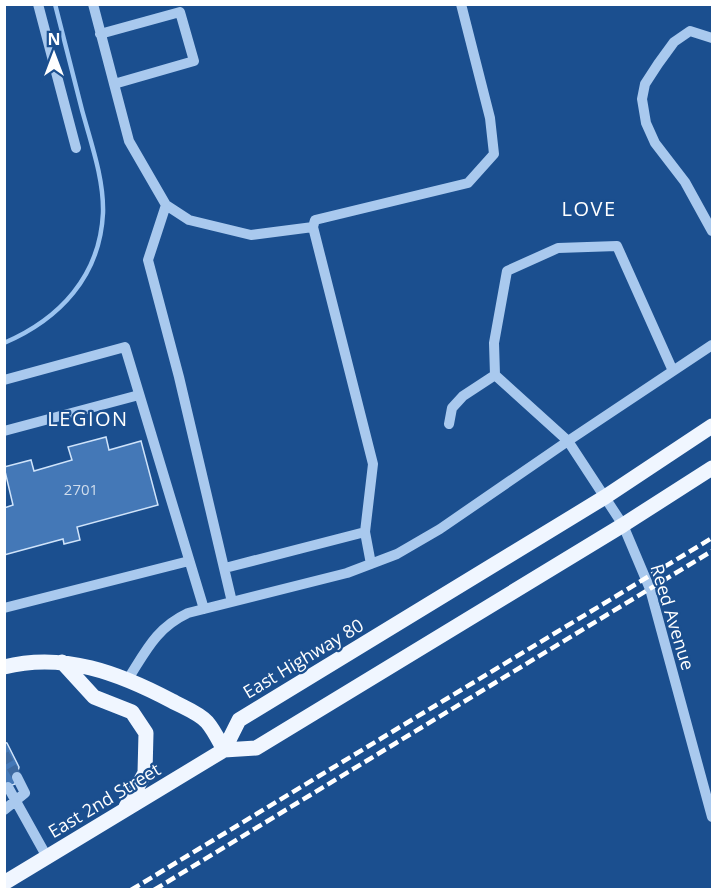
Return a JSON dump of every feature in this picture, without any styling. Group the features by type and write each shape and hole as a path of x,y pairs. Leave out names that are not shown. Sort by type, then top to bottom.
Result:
{"main road":[{"name":"East Highway 80","path":"224,750 239,720 605,497 712,426"},
{"path":"4,667 32,662 62,662 128,679 207,721 224,750 256,748 623,525 712,468"},
{"path":"62,662 94,697 132,712 146,733 145,773 125,810"},
{"name":"East 2nd Street","path":"4,883 224,750"}],"street":[{"path":"38,4 76,148"},
{"path":"93,4 129,141 166,205 189,220 251,236 313,228"},
{"path":"371,564 365,532 373,464 313,228 315,219 468,183 494,154 490,118 460,4"},
{"path":"100,34 180,12 194,61 114,84"},
{"path":"712,38 690,31 674,42 645,84 642,99 646,123 655,143 685,182 712,231"},
{"path":"166,205 148,260 232,602"},
{"path":"568,441 495,375 494,343 507,271 558,248 616,246 673,371"},
{"path":"128,679 154,638 176,619 204,609 329,578 397,554 440,529 712,345"},
{"path":"4,380 125,347 204,609"},
{"path":"450,424 452,408 463,396 495,375"},
{"path":"4,431 139,394"},
{"name":"Reed Avenue","path":"568,441 623,525 650,589 712,817"},
{"path":"225,568 365,532"},
{"path":"4,608 189,561"},
{"path":"4,810 25,793 17,777"},
{"path":"8,787 47,857"}],"building":[{"path":"106,437 109,450 141,441 158,505 77,527 80,540 64,544 63,539 4,555 4,508 13,505 4,467 31,460 34,471 72,460 68,447"},
{"path":"4,742 7,743 19,767 15,784 4,788"}],"waterway":[{"path":"4,343 43,321 73,293 94,257 100,236 103,200 99,174 55,4"}],"tunnel":[{"path":"4,754 17,777"}],"railway":[{"path":"131,890 712,538"},
{"path":"154,890 712,551"}],"district":[{"name":"LOVE","path":"589,208"},
{"name":"LEGION","path":"88,418"}]}
